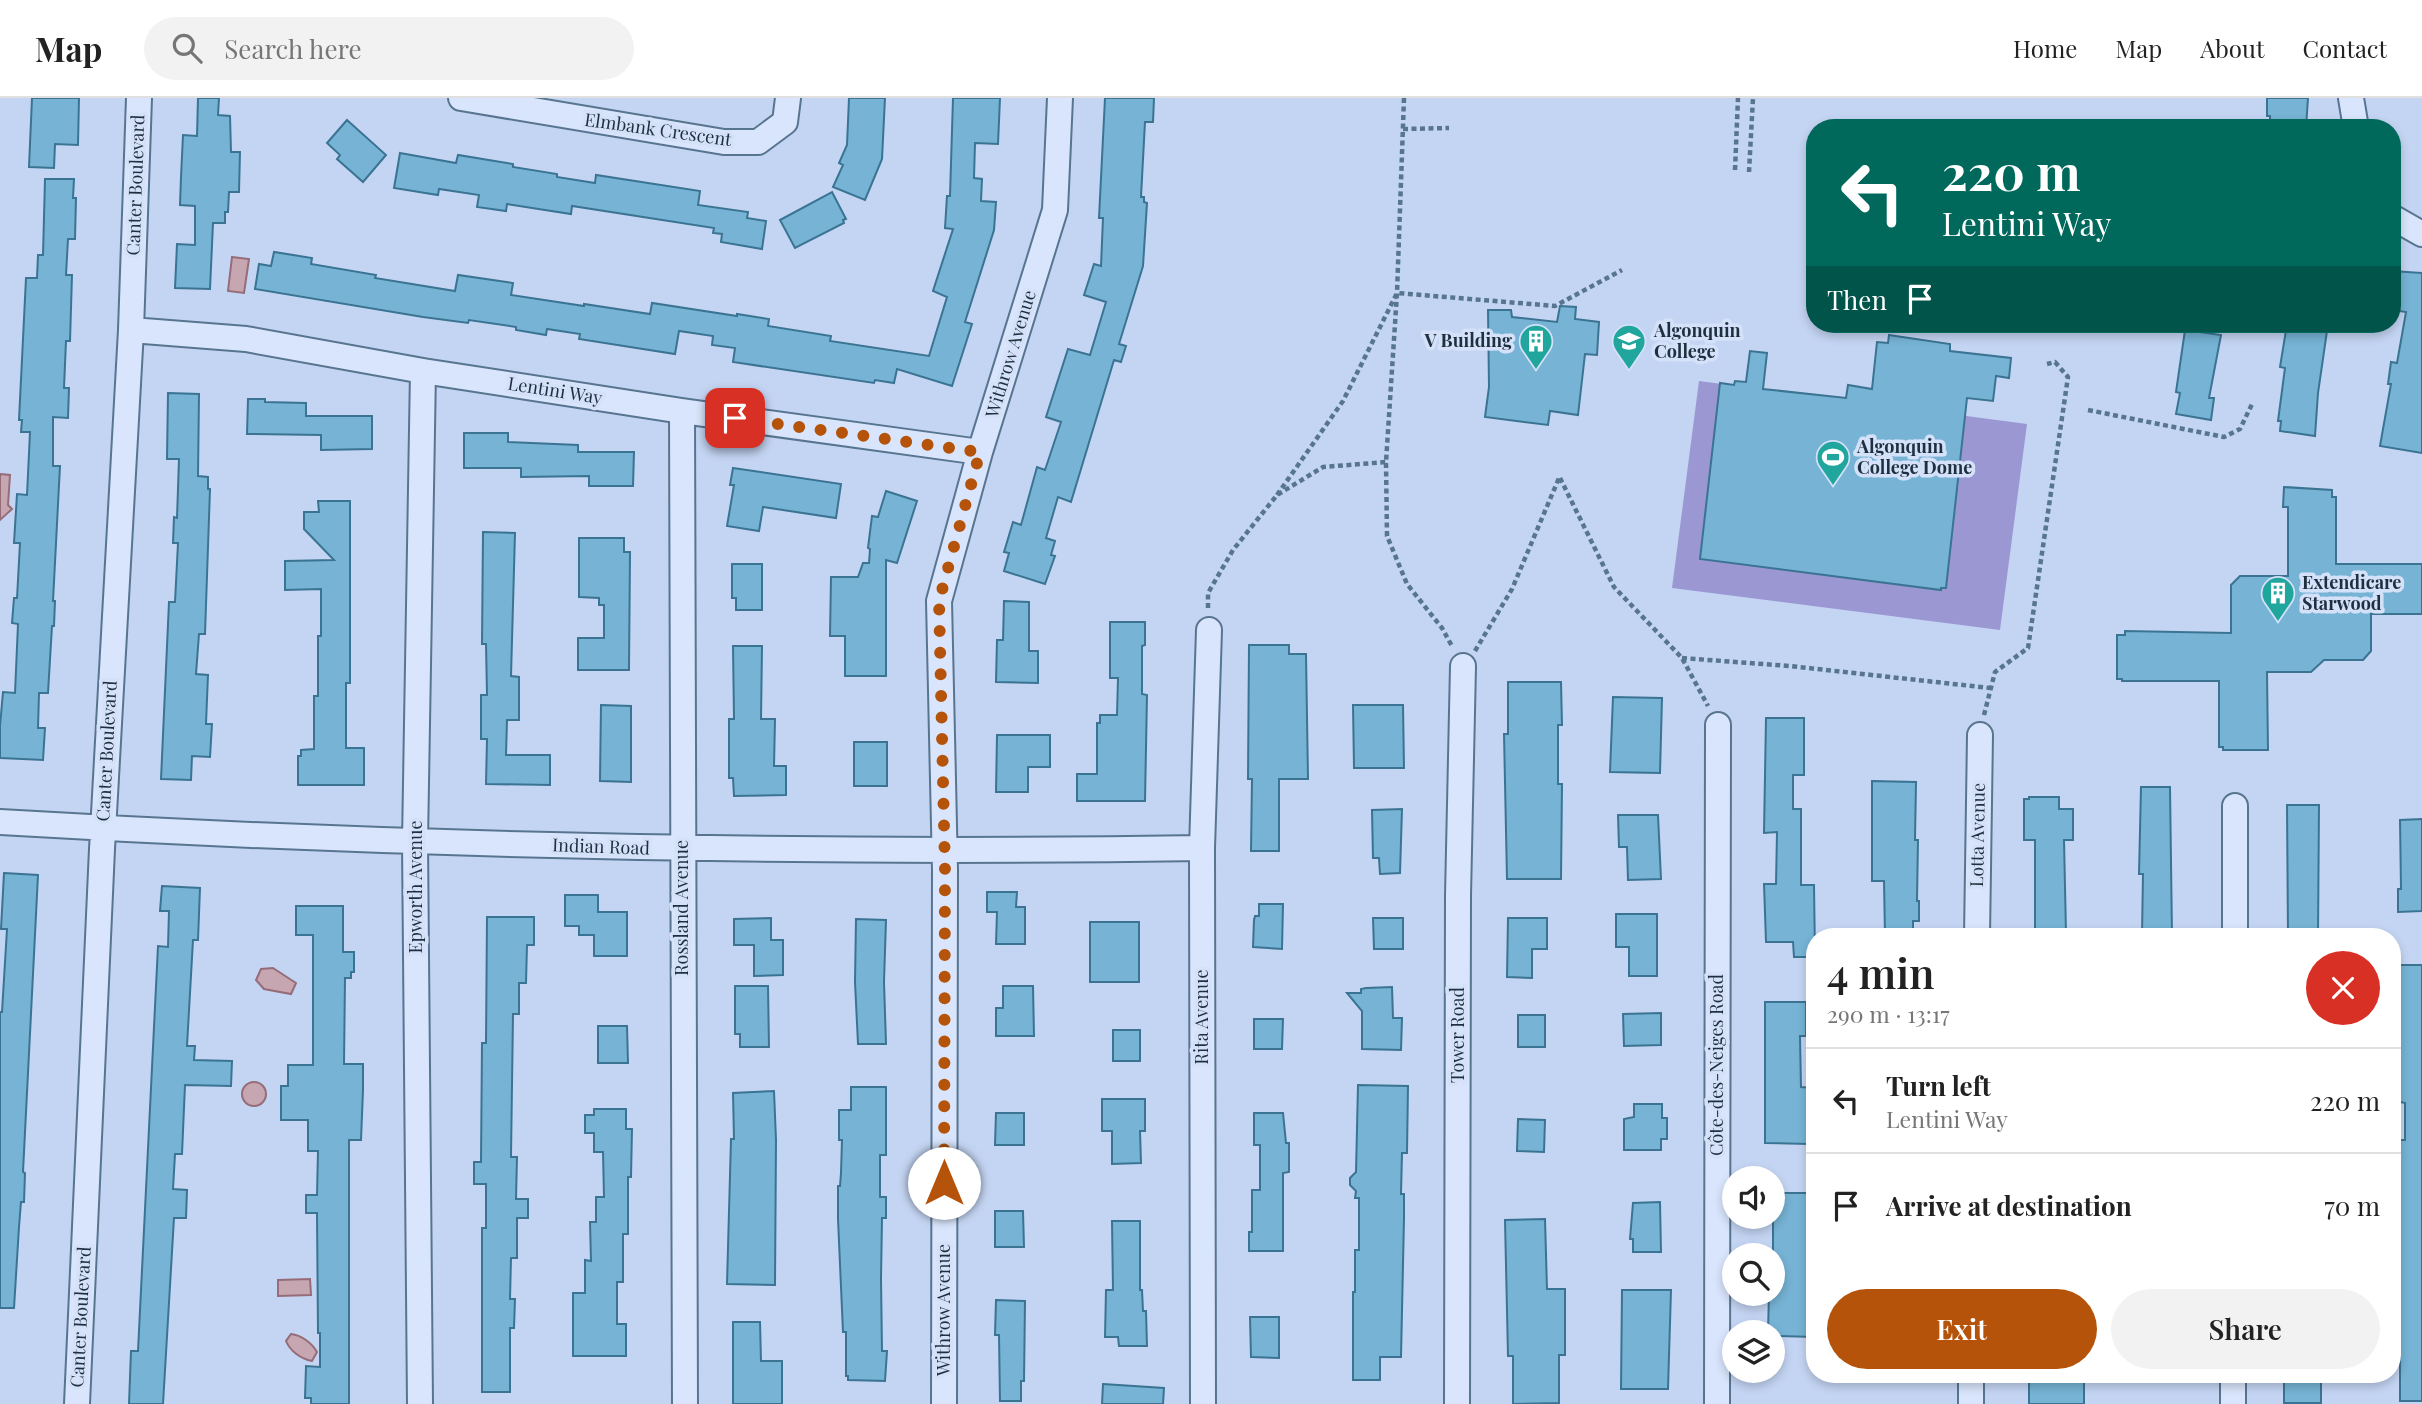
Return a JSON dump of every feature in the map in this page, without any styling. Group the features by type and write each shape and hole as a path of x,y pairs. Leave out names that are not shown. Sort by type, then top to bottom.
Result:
{"street":[{"name":"Canter Boulevard","path":"77,1404 103,829 131,330 139,98"},
{"name":"Elmbank Crescent","path":"461,98 724,142 758,142 785,122 788,98"},
{"name":"Withrow Avenue","path":"944,1404 944,850 939,601 980,452 1055,210 1060,98"},
{"path":"2350,98 2354,119"},
{"path":"2401,221 2422,234"},
{"name":"Lentini Way","path":"131,330 246,339 423,371 682,411 980,452"},
{"name":"Epworth Avenue","path":"420,1404 415,842 423,371"},
{"name":"Rossland Avenue","path":"682,411 685,1404"},
{"name":"Rita Avenue","path":"1202,1404 1202,848 1209,630"},
{"name":"Tower Road","path":"1457,1404 1458,896 1463,666"},
{"name":"Côte-des-Neiges Road","path":"1717,1404 1718,725"},
{"name":"Lotta Avenue","path":"1977,928 1980,735"},
{"path":"2235,806 2235,928"},
{"name":"Indian Road","path":"0,822 415,842 682,849 1202,848"},
{"path":"1971,1383 1971,1404"},
{"path":"2233,1383 2233,1404"}],"path":[{"path":"1405,98 1397,293 1386,462 1387,536 1407,584 1442,628 1463,666 1482,643 1512,589 1559,478 1614,587 1682,658 1718,725"},
{"path":"1735,170 1738,98"},
{"path":"1749,172 1753,98"},
{"path":"1403,129 1449,128"},
{"path":"1397,293 1555,306 1622,270"},
{"path":"1209,630 1208,593 1233,550 1278,495 1343,401 1397,293"},
{"path":"1980,735 1995,672 2028,648 2068,377 2056,362 2047,364"},
{"path":"2088,411 2224,437 2241,429 2253,402"},
{"path":"1278,495 1322,467 1386,462"},
{"path":"1682,658 1790,666 1990,688"}],"shaded area":[{"path":"232,257 249,259 244,293 228,291"},
{"name":"Algonquin College Dome","path":"1699,381 2027,424 2000,630 1672,588"},
{"path":"0,474 10,475 8,505 12,509 0,520"},
{"path":"273,968 296,983 291,994 264,989 256,980 261,969"},
{"path":"254,1082 262,1086 266,1094 262,1102 254,1106 246,1102 242,1094 246,1086"},
{"path":"310,1279 311,1295 278,1296 278,1280"},
{"path":"291,1334 302,1338 315,1349 317,1352 312,1361 290,1348 286,1341"}],"building":[{"path":"32,98 79,98 78,145 55,144 54,168 29,167"},
{"path":"198,98 219,98 218,115 230,116 231,152 240,152 239,192 229,192 225,223 213,223 210,289 175,288 177,244 195,245 195,206 180,205 183,135 197,136"},
{"path":"849,98 885,98 882,159 865,200 833,187 843,165 839,163 847,145"},
{"path":"953,98 1000,98 998,144 975,143 974,178 982,179 981,201 996,202 994,230 965,322 972,324 952,386 897,369 894,383 875,380 874,383 733,362 735,348 712,345 713,336 679,331 675,354 579,339 580,334 547,329 546,335 516,330 516,327 423,317 255,289 259,264 271,266 274,252 312,258 311,264 376,275 375,278 455,291 458,275 513,283 511,295 584,306 650,314 652,303 769,319 768,326 831,336 830,341 929,356 947,297 933,291 953,229 945,228 947,196 950,196"},
{"path":"1105,98 1154,98 1153,122 1145,122 1141,197 1144,197 1144,202 1147,203 1143,266 1119,344 1126,346 1121,362 1114,360 1071,502 1058,497 1046,538 1055,541 1051,555 1055,556 1045,584 1004,571 1009,553 1004,552 1013,522 1021,525 1037,467 1045,470 1061,422 1046,417 1068,349 1090,355 1106,302 1084,295 1094,264 1101,266 1103,218 1099,218"},
{"path":"2267,98 2308,98 2307,119 2270,119 2270,116 2267,116"},
{"path":"347,120 386,155 363,182 337,159 340,155 327,143"},
{"path":"400,153 456,163 458,155 513,164 513,167 595,183 596,175 700,191 698,205 748,212 747,218 766,221 762,249 721,242 722,234 713,233 714,228 572,206 571,214 507,204 506,211 477,207 479,195 439,189 438,195 394,188"},
{"path":"45,179 74,179 73,198 76,198 75,239 68,239 66,275 72,275 70,341 66,341 64,388 69,388 68,418 53,417 53,466 60,466 54,626 48,693 39,693 38,728 45,728 43,760 0,758 0,726 3,692 15,693 18,624 12,623 14,598 17,598 20,543 14,543 17,494 27,495 30,432 21,432 22,420 19,420 26,278 37,278 38,255 43,255"},
{"path":"832,192 846,219 843,220 844,223 795,248 780,220"},
{"path":"2401,272 2422,273 2422,453 2380,446 2391,384 2388,384 2391,362 2397,363 2406,312 2401,311"},
{"name":"V Building","path":"1560,306 1576,307 1575,319 1599,322 1597,355 1585,354 1578,415 1550,411 1548,425 1485,417 1489,387 1488,310 1511,310 1512,317 1557,322"},
{"path":"2185,333 2221,335 2209,398 2214,398 2211,420 2176,414 2180,393 2176,392"},
{"path":"2286,333 2327,333 2315,436 2280,431 2281,421 2278,421 2285,368 2280,367"},
{"name":"Algonquin College Dome","path":"1889,335 1950,344 1950,351 2011,358 2009,378 1996,376 1993,401 1967,398 1946,588 1941,590 1700,559 1720,383 1734,385 1735,381 1746,382 1750,351 1767,353 1763,389 1846,398 1848,385 1872,389 1877,342 1888,343"},
{"path":"168,393 199,394 198,476 208,477 210,489 205,634 199,634 196,674 208,675 206,724 212,724 210,757 192,756 191,780 161,779 169,602 175,602 178,543 173,543 174,517 177,518 179,459 167,459"},
{"path":"248,399 306,403 306,416 372,416 372,449 321,450 321,435 247,434"},
{"path":"464,433 508,433 508,442 578,445 578,452 634,452 633,486 589,486 589,476 521,477 521,468 464,468"},
{"path":"733,468 841,484 836,518 763,507 759,531 727,526 734,485 730,485"},
{"name":"Extendicare Starwood","path":"2284,487 2332,490 2332,497 2336,497 2336,564 2422,564 2422,614 2371,614 2371,651 2363,660 2324,660 2311,672 2267,672 2268,750 2223,750 2223,747 2219,747 2219,681 2117,679 2117,635 2125,635 2125,631 2231,633 2231,585 2240,576 2288,576 2288,507 2283,507"},
{"path":"886,491 917,501 897,563 886,560 886,676 845,676 845,636 830,636 831,577 858,577 863,563 869,563 872,516 878,517"},
{"path":"318,501 350,501 350,683 346,683 346,748 364,748 364,785 298,785 298,756 301,756 301,750 314,749 314,696 318,696 321,589 285,590 285,561 334,560 304,529 304,512 319,512"},
{"path":"483,532 515,533 511,676 519,677 519,720 507,720 506,755 550,755 550,785 486,784 487,739 481,739 481,695 487,695 486,644 482,644"},
{"path":"579,538 624,538 624,552 630,552 629,670 578,670 578,638 604,638 604,605 599,605 599,598 579,597"},
{"path":"732,564 762,564 762,610 736,610 736,598 732,598"},
{"path":"1004,601 1029,602 1029,651 1038,651 1038,683 996,682 997,640 1003,640"},
{"path":"1110,622 1145,622 1142,694 1147,695 1145,801 1077,801 1077,774 1097,774 1097,723 1100,723 1100,715 1117,715 1118,678 1110,678"},
{"path":"1249,645 1289,645 1289,654 1306,654 1308,779 1279,779 1279,851 1251,851 1252,779 1248,779"},
{"path":"733,646 762,646 761,719 775,719 774,766 786,766 786,795 734,796 733,778 729,778 729,719 734,719"},
{"path":"1508,682 1561,682 1562,725 1558,725 1558,784 1562,784 1561,879 1507,879 1504,734 1508,734"},
{"path":"1613,697 1662,698 1660,773 1610,772"},
{"path":"601,705 631,706 631,782 600,781"},
{"path":"1353,705 1403,705 1404,768 1354,768"},
{"path":"1766,718 1804,718 1804,775 1793,775 1793,809 1801,809 1801,885 1814,885 1815,928 1806,928 1806,957 1794,957 1793,942 1766,942 1764,884 1776,884 1777,832 1764,833"},
{"path":"997,735 1050,735 1050,767 1028,767 1028,792 996,792"},
{"path":"854,742 887,742 887,786 854,786"},
{"path":"1872,781 1916,782 1915,840 1918,840 1919,921 1913,921 1913,928 1885,928 1884,881 1872,881"},
{"path":"2141,787 2170,787 2172,928 2142,928 2143,874 2139,874"},
{"path":"2059,797 2059,809 2073,809 2073,840 2064,840 2066,928 2035,928 2035,840 2024,840 2024,799"},
{"path":"2287,805 2319,805 2318,928 2288,928"},
{"path":"1402,809 1400,873 1380,874 1379,858 1373,858 1372,810"},
{"path":"1618,815 1658,815 1661,879 1628,880 1627,847 1619,847"},
{"path":"2422,819 2422,911 2398,912 2398,889 2401,889 2400,820"},
{"path":"4,873 38,875 23,1172 24,1202 21,1202 14,1308 0,1308 0,1012 7,929 1,929"},
{"path":"162,886 200,888 198,940 193,940 187,1046 195,1046 194,1060 232,1061 231,1086 185,1085 182,1154 175,1154 173,1189 187,1190 186,1218 174,1218 163,1404 129,1404 131,1351 138,1351 158,946 168,947 169,911 160,911"},
{"path":"987,892 1017,892 1016,907 1025,907 1025,944 996,944 997,912 987,912"},
{"path":"565,895 598,895 598,912 627,912 627,956 594,956 594,935 579,935 579,926 565,926"},
{"path":"1259,904 1283,904 1282,949 1253,947 1254,920 1255,916 1259,916"},
{"path":"296,906 343,906 343,952 354,952 354,972 351,972 351,978 345,978 344,1064 363,1064 363,1090 361,1140 349,1140 349,1404 311,1404 311,1398 305,1398 306,1366 320,1367 317,1213 306,1213 306,1195 317,1195 318,1151 308,1151 308,1120 281,1120 281,1086 288,1086 288,1065 313,1065 313,935 296,935"},
{"path":"1616,914 1657,914 1657,976 1629,976 1629,947 1616,947"},
{"path":"487,917 534,917 534,945 527,945 526,983 519,983 519,1014 513,1014 511,1157 517,1157 516,1199 528,1199 528,1218 517,1218 517,1258 511,1258 510,1299 515,1299 514,1328 510,1328 510,1392 482,1392 482,1228 486,1228 486,1184 474,1184 474,1162 481,1162"},
{"path":"771,918 771,940 783,940 783,975 754,976 754,945 734,945 734,919"},
{"path":"1373,918 1403,918 1403,949 1374,949"},
{"path":"1508,918 1547,918 1547,949 1532,949 1532,978 1507,977"},
{"path":"856,919 886,920 886,1044 858,1044"},
{"path":"1090,922 1139,922 1139,982 1090,982"},
{"path":"2401,965 2422,965 2422,1401 2400,1401 2401,1140 2405,1140 2405,1103 2401,1102"},
{"path":"735,986 768,986 769,1047 740,1047 740,1034 735,1034"},
{"path":"1003,986 1033,986 1034,1036 996,1036 996,1008 1003,1008"},
{"path":"1392,987 1393,1018 1402,1018 1401,1050 1362,1049 1362,1011 1347,993 1361,993 1361,989 1366,988"},
{"path":"1765,1002 1806,1002 1806,1036 1800,1036 1801,1087 1806,1087 1806,1144 1765,1143"},
{"path":"1661,1013 1661,1045 1624,1046 1623,1014"},
{"path":"1518,1015 1545,1015 1545,1047 1518,1047"},
{"path":"1254,1019 1283,1019 1282,1049 1254,1049"},
{"path":"598,1026 627,1026 628,1063 598,1063"},
{"path":"1113,1030 1140,1030 1140,1061 1113,1061"},
{"path":"1358,1085 1408,1086 1407,1153 1402,1153 1401,1194 1404,1194 1404,1218 1401,1357 1380,1357 1380,1380 1353,1380 1353,1292 1355,1250 1359,1250 1359,1198 1355,1198 1356,1191 1350,1185 1350,1178 1356,1172"},
{"path":"851,1087 886,1087 886,1155 880,1155 880,1197 886,1197 886,1218 882,1218 881,1279 882,1351 887,1351 885,1381 848,1380 846,1376 846,1332 843,1332 838,1219 842,1140 839,1140 839,1110 851,1110"},
{"path":"774,1091 775,1285 727,1284 731,1139 734,1139 733,1093"},
{"path":"1102,1099 1145,1099 1145,1131 1140,1131 1141,1163 1112,1164 1112,1131 1102,1131"},
{"path":"1634,1104 1662,1104 1662,1118 1667,1118 1667,1139 1661,1139 1661,1150 1624,1150 1624,1119 1634,1117"},
{"path":"594,1109 626,1109 626,1129 632,1129 631,1177 628,1177 628,1234 623,1234 623,1282 617,1282 617,1324 626,1324 626,1356 573,1356 573,1293 585,1293 585,1260 591,1261 590,1222 596,1222 596,1197 604,1197 603,1152 594,1152 594,1133 585,1133 585,1115 594,1115"},
{"path":"996,1113 1024,1113 1024,1145 995,1145"},
{"path":"1254,1113 1283,1113 1286,1143 1289,1143 1289,1172 1283,1173 1283,1251 1249,1251 1252,1190 1260,1190 1260,1145 1254,1145"},
{"path":"1518,1119 1545,1120 1544,1152 1517,1151"},
{"path":"1785,1193 1806,1193 1806,1337 1785,1336 1785,1320 1768,1320 1769,1306 1785,1306 1785,1243 1773,1243 1773,1229 1785,1229"},
{"path":"1660,1202 1661,1252 1633,1252 1633,1239 1630,1239 1633,1203"},
{"path":"995,1211 1023,1211 1024,1247 995,1247"},
{"path":"1545,1219 1547,1289 1565,1289 1565,1355 1559,1355 1559,1403 1513,1404 1513,1356 1508,1356 1505,1220"},
{"path":"1112,1221 1140,1221 1140,1290 1143,1311 1146,1311 1147,1346 1119,1346 1118,1337 1105,1337 1106,1290 1113,1290"},
{"path":"1622,1290 1671,1290 1668,1389 1621,1389"},
{"path":"996,1300 1025,1301 1024,1381 1021,1381 1021,1401 1000,1401 999,1335 995,1335"},
{"path":"1250,1317 1279,1317 1279,1358 1251,1357"},
{"path":"733,1322 760,1322 761,1361 782,1361 782,1404 733,1404"},
{"path":"2029,1383 2084,1383 2084,1404 2029,1404"},
{"path":"2284,1383 2321,1383 2321,1403 2284,1403"},
{"path":"1103,1384 1164,1388 1163,1404 1102,1404"}],"place":[{"name":"V Building","path":"1536,371"},
{"name":"Algonquin College","path":"1629,371"},
{"name":"Algonquin College Dome","path":"1833,487"},
{"name":"Extendicare Starwood","path":"2278,623"}],"route":[{"path":"735,418 980,452 939,601 945,870 944,1183"}]}
